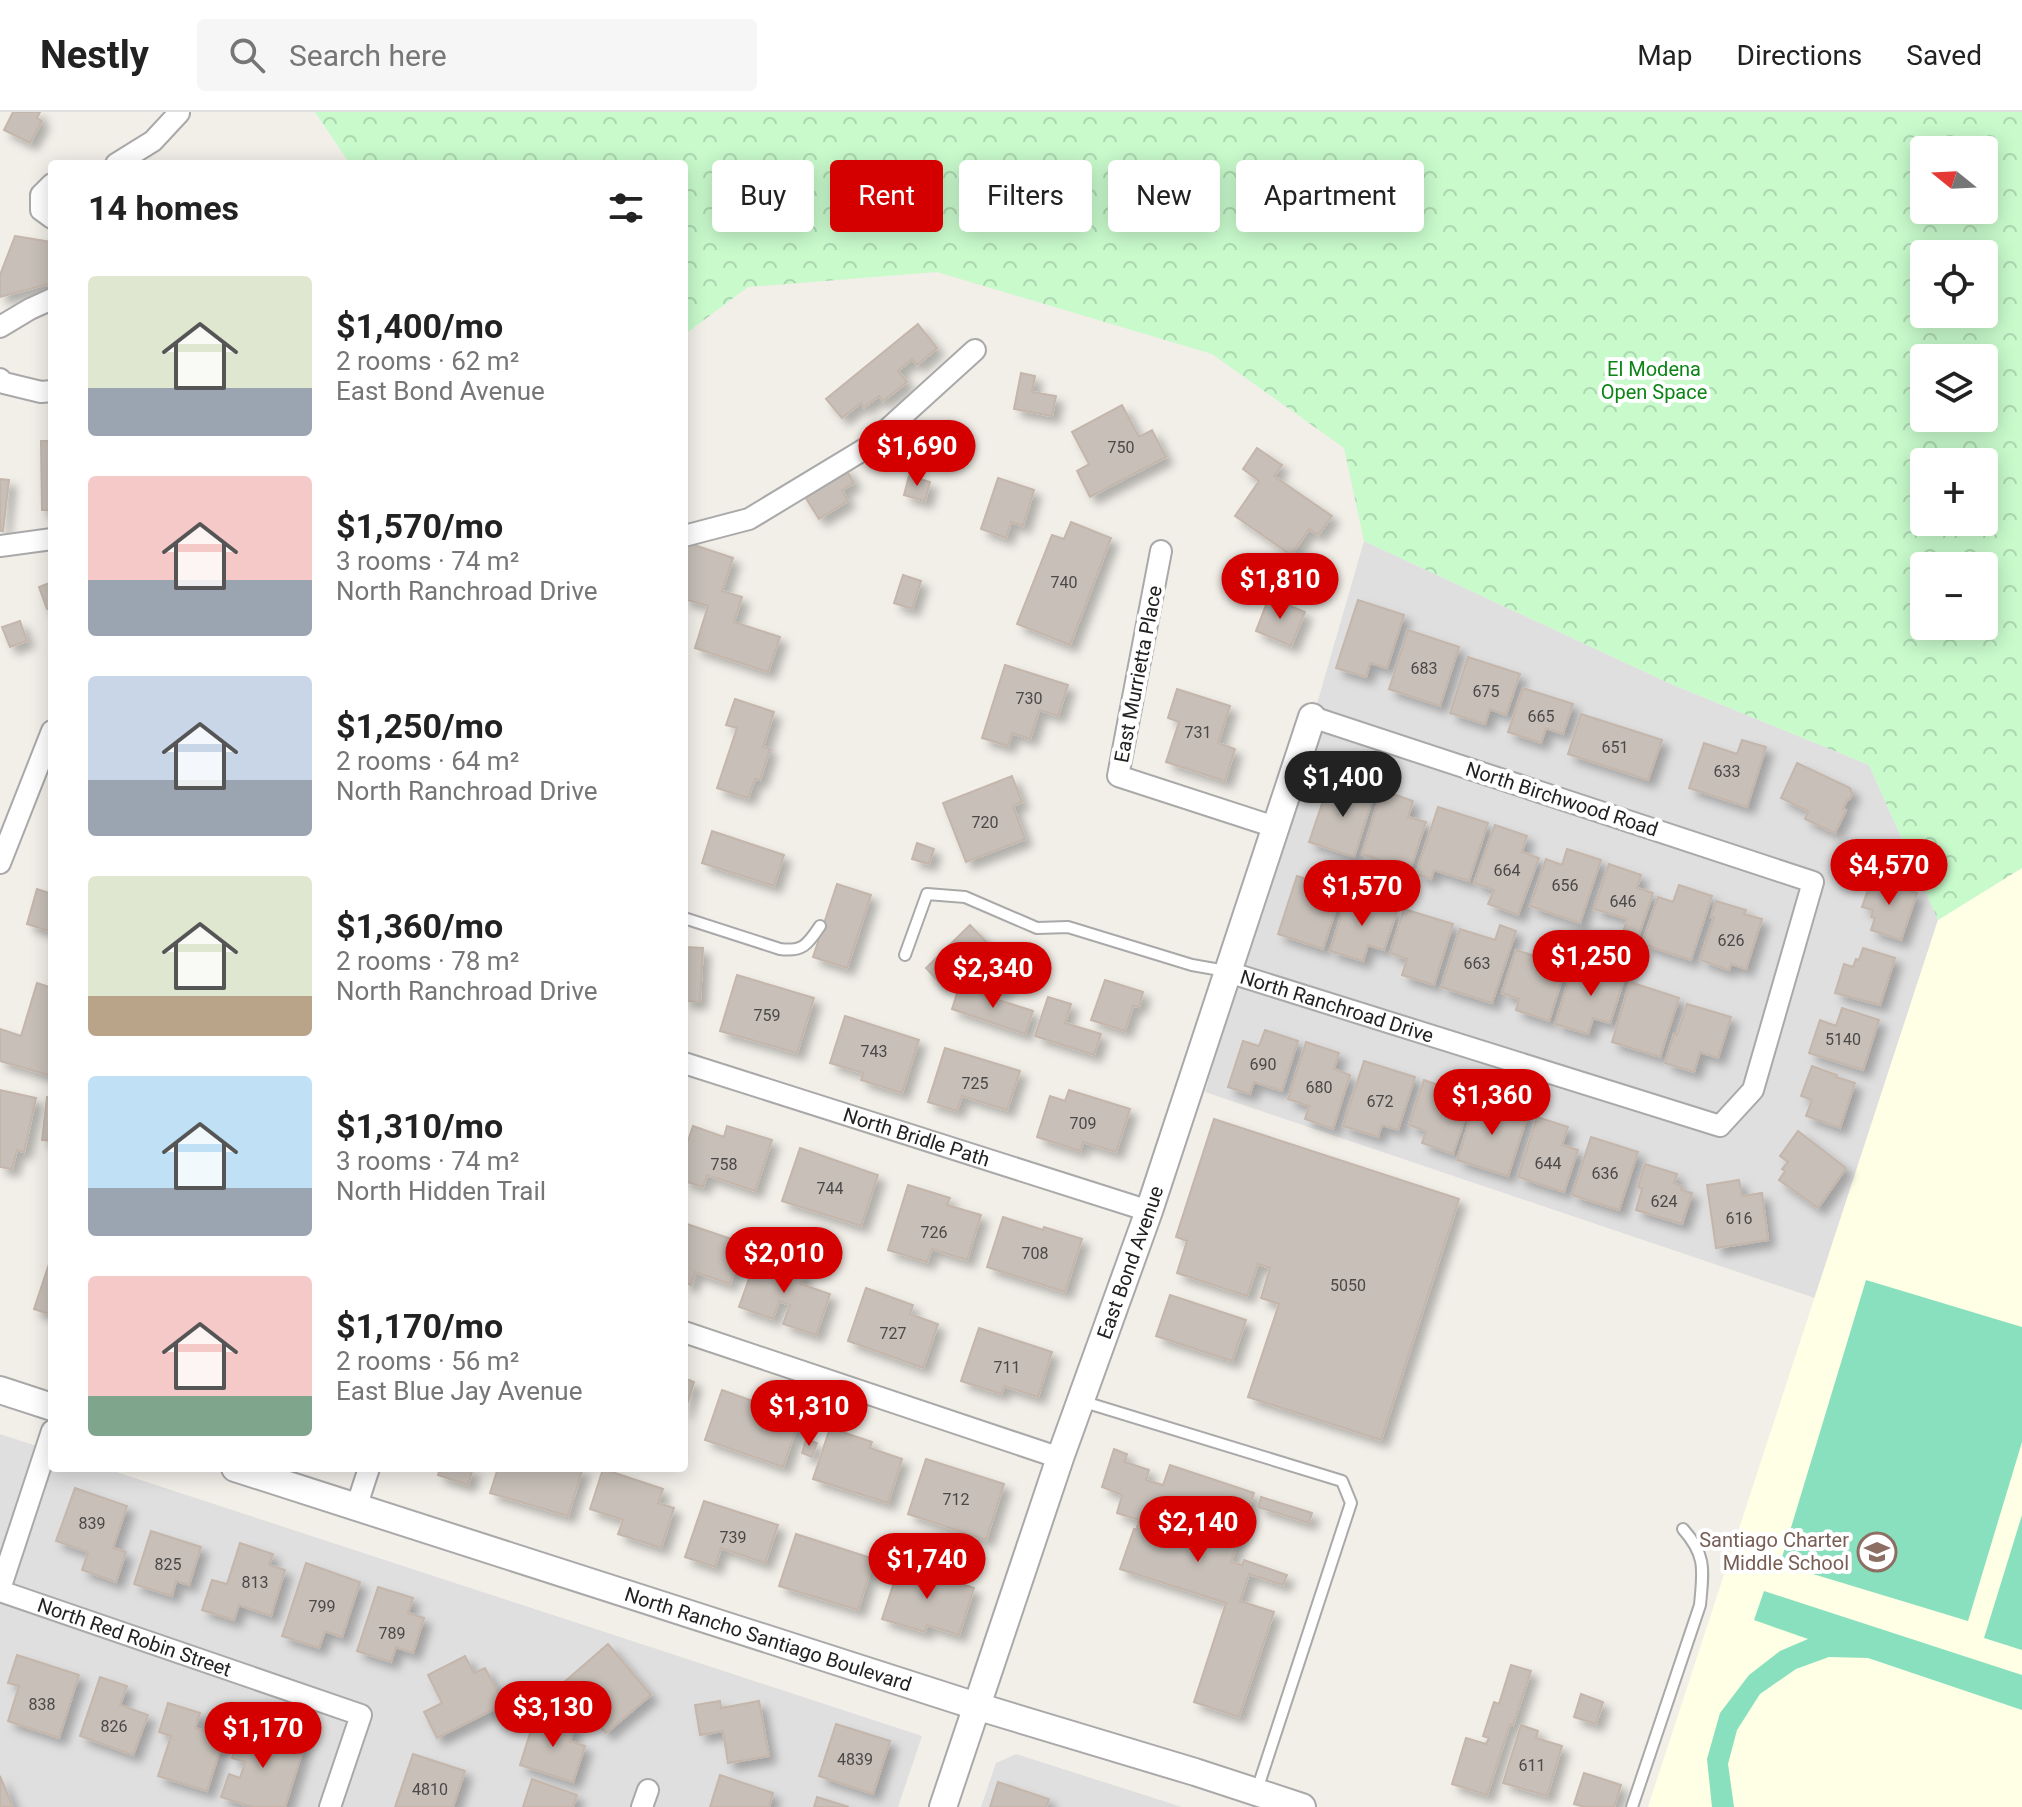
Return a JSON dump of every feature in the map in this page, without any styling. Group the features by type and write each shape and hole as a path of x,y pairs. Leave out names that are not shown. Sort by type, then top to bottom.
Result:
{"street":[{"path":"122,160 153,141 179,113"},
{"path":"48,188 41,195 41,210 48,215"},
{"path":"0,327 48,301"},
{"path":"688,535 749,519 868,447 975,350"},
{"path":"0,379 4,383 48,391"},
{"path":"0,546 48,540"},
{"name":"East Murrietta Place","path":"1161,551 1118,776 1275,827"},
{"name":"East Bond Avenue","path":"943,1807 1060,1458 1149,1211 1312,717"},
{"name":"North Birchwood Road","path":"1312,717 1813,882 1753,1090 1720,1126"},
{"path":"0,863 48,741"},
{"name":"North Ranchroad Drive","path":"1228,972 1720,1126"},
{"name":"North Bridle Path","path":"688,1064 1149,1211"},
{"path":"688,1333 1060,1458"},
{"path":"0,1390 48,1406"},
{"path":"0,1590 48,1443"},
{"name":"North Rancho Santiago Boulevard","path":"247,1472 976,1706 1302,1807"},
{"path":"356,1508 368,1472"},
{"name":"North Red Robin Street","path":"0,1590 361,1715 330,1807"}],"lane":[{"path":"905,955 927,894 965,897 1037,928 1068,927 1192,965 1228,972"},
{"path":"688,919 793,951 809,942 820,926"},
{"path":"1081,1401 1342,1481 1351,1503 1256,1792"},
{"path":"1632,1807 1700,1605 1703,1571 1696,1543 1683,1529"}],"shaded area":[{"path":"1364,541 1671,684 1869,765 1938,920 1815,1298 1205,1092"},
{"name":"Santiago Charter Middle School","path":"2022,868 2022,1807 1648,1807 1938,920"},
{"path":"0,1434 48,1450 48,1472 116,1472 922,1736 898,1807 0,1807"},
{"path":"1016,1754 1182,1807 981,1807 996,1763"}],"green space":[{"name":"El Modena Open Space","path":"315,112 2022,112 2022,868 1938,920 1869,765 1671,684 1364,541 1344,448 1212,354 937,272 748,287 688,332 688,160 347,160"},
{"path":"1866,1280 2022,1327 2022,1442 1968,1621 1780,1564"},
{"path":"2022,1515 2022,1650 1984,1638"},
{"path":"1764,1591 2022,1675 2022,1710 1868,1658 1829,1657 1796,1669 1760,1694 1737,1730 1728,1764 1734,1807 1712,1807 1707,1759 1720,1713 1749,1675 1780,1651 1808,1639 1754,1620"}],"building":[{"path":"13,112 40,112 37,118 42,121 30,143 4,130"},
{"path":"15,236 48,241 48,284 0,297 0,275"},
{"path":"918,324 937,348 917,365 912,359 898,371 907,382 883,401 879,396 864,407 861,403 842,418 826,399"},
{"path":"1021,373 1035,376 1032,392 1056,396 1052,416 1014,409"},
{"path":"1122,405 1139,437 1152,430 1166,457 1090,497 1077,471 1089,464 1072,432"},
{"path":"41,441 48,441 48,510 42,510"},
{"path":"1257,448 1282,465 1274,476 1332,516 1318,535 1309,529 1291,555 1235,516 1259,481 1243,469"},
{"path":"844,466 854,483 842,490 848,501 819,519 802,492"},
{"path":"909,476 930,482 925,501 904,495"},
{"path":"998,478 1034,490 1023,526 1011,522 1006,538 981,529"},
{"path":"0,479 9,480 3,531 0,531"},
{"path":"1071,522 1111,538 1070,645 1017,624 1052,535 1064,539"},
{"path":"688,543 733,558 722,591 742,597 734,622 780,637 768,672 695,648 708,606 688,600"},
{"path":"903,575 921,581 912,609 894,603"},
{"path":"48,584 47,609 39,587"},
{"path":"1269,597 1305,612 1291,646 1256,631"},
{"path":"1358,600 1404,615 1387,668 1370,663 1366,677 1336,668"},
{"path":"20,621 27,641 10,647 2,627"},
{"path":"1408,630 1459,647 1440,706 1389,689"},
{"path":"1468,657 1520,674 1506,715 1490,709 1485,724 1450,713"},
{"path":"1005,665 1068,685 1058,716 1039,710 1030,739 1012,733 1008,746 982,738"},
{"path":"1523,688 1573,704 1563,734 1546,728 1541,743 1508,732"},
{"path":"1177,689 1230,706 1218,743 1235,749 1225,781 1166,762 1179,722 1168,718"},
{"path":"735,699 774,712 763,747 770,749 760,780 755,779 748,798 717,788 737,728 726,725"},
{"path":"1581,714 1662,740 1648,780 1568,754"},
{"path":"1742,740 1766,747 1747,807 1689,788 1704,743 1737,754"},
{"path":"1797,763 1850,788 1850,799 1835,833 1805,819 1808,811 1781,798"},
{"path":"1012,776 1022,802 1013,806 1025,839 966,862 943,803"},
{"path":"1348,779 1376,788 1354,857 1309,842 1326,792 1342,798"},
{"path":"1382,790 1413,801 1408,817 1426,822 1410,870 1362,854"},
{"path":"1438,807 1488,823 1469,881 1434,870 1431,879 1416,874"},
{"path":"1495,825 1527,836 1522,852 1539,858 1518,915 1488,904 1494,890 1474,883"},
{"path":"712,831 784,855 774,886 702,863"},
{"path":"917,843 934,849 929,864 912,859"},
{"path":"1567,849 1601,860 1580,923 1530,906 1546,859 1562,865"},
{"path":"1609,864 1641,875 1637,888 1653,893 1638,937 1623,932 1627,919 1594,909"},
{"path":"1873,875 1889,881 1888,884 1917,893 1901,940 1871,930 1875,918 1871,917 1873,910 1862,907"},
{"path":"1297,876 1342,890 1323,949 1278,934"},
{"path":"837,884 871,895 847,968 813,957"},
{"path":"1679,885 1712,896 1691,960 1642,944 1658,897 1673,902"},
{"path":"37,889 48,893 48,931 27,924"},
{"path":"1348,895 1397,911 1384,950 1368,945 1363,961 1330,951"},
{"path":"1716,901 1746,910 1744,914 1762,919 1746,969 1731,964 1729,970 1700,960 1714,918 1711,917"},
{"path":"1404,909 1453,924 1434,985 1402,975 1407,959 1390,953"},
{"path":"970,925 1000,956 1011,945 1029,964 999,994 990,985 986,988 961,963 940,983 926,968"},
{"path":"1500,925 1516,931 1492,1003 1441,987 1460,929 1495,940"},
{"path":"688,947 703,948 700,1002 688,1001"},
{"path":"1863,948 1895,958 1880,1005 1835,993 1844,964 1853,967"},
{"path":"1516,950 1566,966 1549,1021 1516,1010 1519,999 1502,993"},
{"path":"1608,961 1628,967 1610,1023 1593,1018 1588,1034 1555,1024 1573,968 1603,978"},
{"path":"737,975 814,998 797,1053 720,1031"},
{"path":"1105,980 1143,992 1139,1007 1133,1006 1125,1031 1091,1020"},
{"path":"1630,982 1679,998 1660,1057 1612,1042"},
{"path":"37,983 48,987 48,1075 0,1061 0,1029 21,1036"},
{"path":"959,987 1033,1011 1025,1034 952,1009"},
{"path":"1048,997 1071,1004 1065,1023 1101,1034 1094,1055 1035,1036"},
{"path":"1687,1004 1731,1017 1718,1058 1700,1052 1694,1072 1665,1063"},
{"path":"1842,1008 1879,1020 1863,1070 1809,1053 1820,1020 1836,1026"},
{"path":"845,1016 919,1040 902,1093 861,1080 863,1073 830,1063"},
{"path":"1265,1030 1298,1041 1282,1091 1254,1082 1250,1094 1228,1087 1243,1041 1259,1046"},
{"path":"1306,1042 1339,1053 1334,1069 1350,1075 1333,1129 1305,1119 1309,1106 1288,1099"},
{"path":"945,1048 1020,1071 1007,1110 962,1096 957,1111 928,1102"},
{"path":"1364,1061 1415,1077 1398,1130 1382,1125 1378,1137 1343,1126"},
{"path":"1812,1066 1855,1083 1840,1128 1806,1116 1812,1100 1801,1096"},
{"path":"1424,1080 1456,1091 1451,1105 1467,1111 1453,1154 1422,1143 1426,1131 1409,1125"},
{"path":"0,1090 36,1098 24,1152 17,1150 12,1169 0,1167"},
{"path":"1069,1090 1130,1109 1116,1152 1083,1142 1080,1151 1037,1137 1050,1096 1065,1101"},
{"path":"47,1097 48,1097 48,1141 42,1140"},
{"path":"1477,1097 1528,1114 1508,1176 1457,1160"},
{"path":"1537,1117 1568,1127 1562,1145 1578,1150 1564,1192 1518,1177"},
{"path":"1214,1119 1459,1199 1381,1440 1248,1397 1279,1304 1261,1298 1270,1268 1258,1264 1247,1296 1177,1273 1187,1241 1176,1237"},
{"path":"693,1126 724,1137 727,1126 772,1140 755,1191 707,1175 703,1187 688,1182 688,1141"},
{"path":"1798,1131 1846,1168 1818,1208 1779,1180 1788,1162 1780,1156"},
{"path":"1591,1137 1638,1152 1619,1210 1572,1195"},
{"path":"800,1148 878,1175 861,1226 782,1201"},
{"path":"1645,1164 1677,1174 1674,1183 1682,1186 1681,1190 1692,1193 1682,1224 1636,1210 1642,1189 1638,1187"},
{"path":"1739,1180 1742,1196 1762,1193 1768,1240 1716,1248 1707,1185"},
{"path":"908,1185 950,1198 947,1205 981,1215 967,1260 932,1249 927,1262 888,1250"},
{"path":"1003,1217 1082,1239 1065,1292 987,1267"},
{"path":"688,1224 743,1243 730,1284 695,1272 691,1285 688,1284"},
{"path":"757,1256 805,1272 801,1284 830,1294 816,1335 783,1324 790,1305 779,1301 773,1319 739,1307"},
{"path":"48,1267 48,1314 34,1309"},
{"path":"866,1288 913,1305 910,1314 938,1324 923,1368 848,1341"},
{"path":"1170,1295 1246,1320 1232,1361 1156,1336"},
{"path":"979,1328 1052,1352 1038,1397 1004,1386 1001,1394 961,1381"},
{"path":"688,1380 694,1382 688,1401"},
{"path":"722,1390 800,1418 783,1467 705,1440"},
{"path":"830,1428 872,1442 870,1448 902,1459 888,1503 813,1479"},
{"path":"806,1439 817,1443 812,1457 802,1453"},
{"path":"1114,1449 1127,1454 1125,1462 1149,1470 1146,1480 1163,1485 1170,1465 1254,1493 1231,1562 1242,1565 1244,1560 1287,1575 1283,1585 1249,1574 1240,1601 1274,1612 1239,1717 1194,1702 1226,1603 1120,1569 1139,1520 1117,1513 1122,1495 1102,1487"},
{"path":"926,1459 1004,1484 986,1540 908,1514"},
{"path":"439,1472 472,1472 468,1485 438,1475"},
{"path":"497,1472 582,1472 568,1516 490,1493"},
{"path":"602,1472 612,1472 663,1489 658,1503 674,1508 661,1548 618,1534 623,1520 590,1509"},
{"path":"75,1488 127,1506 113,1548 126,1552 116,1582 82,1570 88,1552 56,1541"},
{"path":"1261,1497 1312,1513 1309,1523 1258,1507"},
{"path":"704,1501 778,1525 765,1563 721,1548 715,1567 685,1557"},
{"path":"151,1531 201,1547 189,1585 176,1581 172,1596 134,1584"},
{"path":"796,1534 874,1559 858,1610 779,1586"},
{"path":"240,1543 273,1554 269,1565 285,1570 271,1616 239,1605 234,1620 202,1610 212,1580 227,1584"},
{"path":"306,1563 360,1582 342,1637 325,1631 319,1648 282,1636"},
{"path":"900,1564 974,1588 959,1635 927,1625 925,1632 882,1619"},
{"path":"378,1587 413,1598 408,1613 424,1618 413,1653 396,1647 391,1662 357,1651"},
{"path":"608,1644 651,1695 606,1733 563,1683"},
{"path":"17,1655 79,1675 59,1738 8,1721 19,1686 8,1683"},
{"path":"465,1656 474,1673 485,1668 504,1704 437,1738 424,1712 442,1703 428,1675"},
{"path":"1511,1665 1531,1671 1487,1795 1452,1784 1466,1738 1486,1744 1489,1738 1483,1736 1494,1702 1499,1704"},
{"path":"100,1677 127,1686 120,1705 148,1715 133,1755 80,1736"},
{"path":"1581,1694 1603,1702 1596,1724 1574,1717"},
{"path":"720,1701 721,1708 759,1701 769,1756 728,1763 723,1731 700,1735 695,1705"},
{"path":"168,1703 200,1713 195,1728 224,1737 207,1791 158,1776 171,1736 159,1732"},
{"path":"536,1714 575,1726 570,1741 585,1746 573,1782 520,1765"},
{"path":"836,1724 890,1741 873,1794 819,1776"},
{"path":"1521,1725 1538,1731 1536,1738 1562,1746 1547,1796 1503,1783"},
{"path":"241,1727 304,1746 285,1807 252,1807 221,1797 229,1774 240,1778 245,1762 232,1758"},
{"path":"413,1754 465,1771 453,1807 395,1807"},
{"path":"1584,1773 1621,1785 1614,1807 1574,1804"},
{"path":"720,1775 773,1793 769,1807 710,1807"},
{"path":"0,1776 13,1807 0,1807"},
{"path":"532,1779 577,1795 573,1807 523,1807"},
{"path":"998,1782 1049,1799 1046,1807 990,1807"},
{"path":"817,1797 849,1807 814,1807"}],"place":[{"name":"Santiago Charter Middle School","path":"1877,1552"}]}
